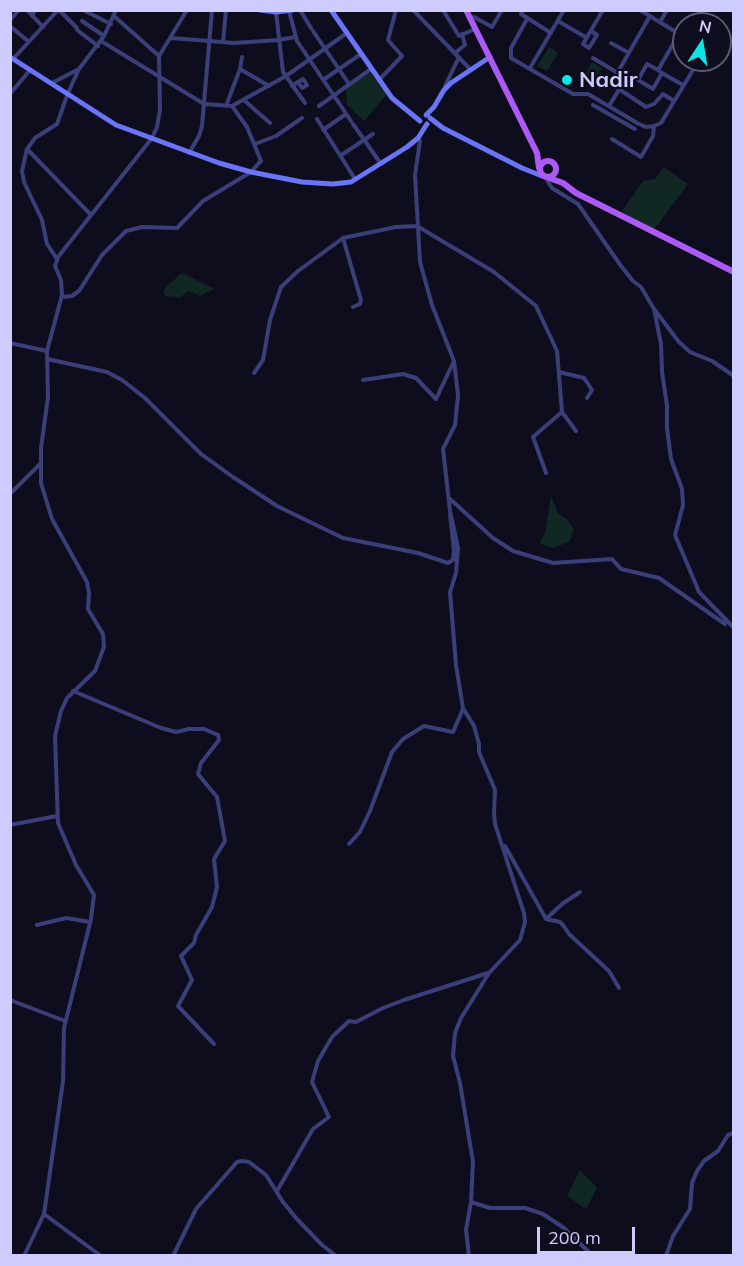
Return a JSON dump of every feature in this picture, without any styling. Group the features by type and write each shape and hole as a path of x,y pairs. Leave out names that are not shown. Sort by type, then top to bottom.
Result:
{"main road":[{"path":"260,10 291,11"},
{"path":"331,10 392,98 425,120 520,167 550,176 576,194"},
{"path":"466,10 537,153 538,165 576,194 734,272"},
{"path":"12,58 116,125 189,153 250,172 318,184 347,183 381,165 420,136 425,120 444,90 490,57"},
{"path":"537,153 553,163 550,176"},
{"path":"520,167 531,169 548,161"}],"street":[{"path":"10,20 19,10"},
{"path":"27,10 43,27"},
{"path":"32,16 36,10"},
{"path":"12,58 59,10 77,29 101,41 204,104 232,106 245,101 286,76 347,33"},
{"path":"57,260 47,244 42,219 24,182 22,163 27,149 35,138 57,124 79,69 101,41 116,10"},
{"path":"24,1256 44,1214 63,1081 65,1021 90,922 94,895 72,858 61,833 57,816 55,736 61,711 67,698 95,671 103,653 105,639 88,609 87,582 52,519 41,483 41,448 48,397 47,351 62,297 61,280 55,266 57,260 91,215 152,138 160,110 159,56 187,10"},
{"path":"189,153 199,136 212,10"},
{"path":"223,42 226,10"},
{"path":"300,10 349,84"},
{"path":"379,81 402,56 388,40 396,10"},
{"path":"413,10 471,70"},
{"path":"443,10 459,36 475,29"},
{"path":"470,18 474,17 492,27 502,10"},
{"path":"530,68 564,10"},
{"path":"591,32 597,35 589,48 583,44 603,10"},
{"path":"640,10 672,30"},
{"path":"660,22 667,10"},
{"path":"86,11 111,24"},
{"path":"291,11 295,37 381,165"},
{"path":"276,12 283,72 305,103"},
{"path":"522,12 527,19 551,33"},
{"path":"114,16 159,56"},
{"path":"611,84 650,16"},
{"path":"527,19 511,48 512,58 573,94 588,94 646,126 661,123 692,72"},
{"path":"82,21 101,41"},
{"path":"558,21 587,38"},
{"path":"10,26 29,42"},
{"path":"455,53 465,45 462,34"},
{"path":"171,39 223,42 279,40 295,37"},
{"path":"611,43 629,53"},
{"path":"672,48 660,72 653,89 638,80 647,64 660,72 684,85"},
{"path":"323,80 361,54"},
{"path":"226,106 240,69 242,57"},
{"path":"444,90 459,57"},
{"path":"593,58 626,78 609,106"},
{"path":"52,83 79,69"},
{"path":"240,69 269,86"},
{"path":"318,106 371,69"},
{"path":"10,94 30,70"},
{"path":"292,86 298,82"},
{"path":"619,89 646,106 654,104 663,94 674,101"},
{"path":"245,101 270,123"},
{"path":"593,105 635,129"},
{"path":"62,297 72,296 79,291 102,255 126,231 142,227 177,228 203,201 250,172 261,161 247,127 232,106"},
{"path":"323,130 346,114"},
{"path":"624,123 628,117"},
{"path":"255,144 276,136 302,118"},
{"path":"317,119 356,180"},
{"path":"612,139 641,157 653,136 654,126"},
{"path":"340,156 373,134"},
{"path":"47,359 107,372 122,380 145,398 201,454 277,506 343,538 451,562 454,551 443,449 454,425 458,394 454,361 432,305 420,262 415,175 420,136"},
{"path":"27,149 91,215"},
{"path":"550,176 548,184 578,204 621,266 641,287 654,309 690,352 734,376"},
{"path":"550,176 556,190"},
{"path":"254,373 263,360 270,320 282,287 298,271 343,238 396,227 417,226 494,272 536,306 557,351 562,412 576,431"},
{"path":"343,238 361,300 360,304 353,308"},
{"path":"654,309 661,344 671,459 682,489 682,505 675,535 699,592 734,629"},
{"path":"10,343 47,351"},
{"path":"363,380 403,374 416,378 436,399 454,361"},
{"path":"559,372 584,378 592,390 587,398"},
{"path":"546,473 533,437 562,412"},
{"path":"10,494 41,464"},
{"path":"450,498 493,538 513,551 553,563 612,559 621,569 659,578 734,629"},
{"path":"450,511 458,548 456,573 450,592 456,665 464,708 474,726 479,752 495,790 494,813 525,922 520,940 489,973 461,1018 455,1033 453,1056 473,1162 471,1202 466,1230 469,1256"},
{"path":"73,691 161,728 176,732 204,729 218,735 219,740 201,763 198,774 217,798 225,841 214,860 217,887 212,907 194,943 181,956 192,980 178,1006 213,1044"},
{"path":"349,844 360,832 370,811 392,752 403,739 424,726 453,732 464,708"},
{"path":"10,825 57,816"},
{"path":"499,834 546,919 560,922 609,971 619,988"},
{"path":"546,919 580,892"},
{"path":"37,925 66,918 90,922"},
{"path":"276,1191 313,1129 329,1117 312,1082 318,1061 332,1037 349,1021 356,1022 383,1008 489,973"},
{"path":"10,1000 65,1021"},
{"path":"666,1256 673,1236 690,1209 692,1183 697,1171 704,1161 718,1151 728,1136 734,1133"},
{"path":"173,1256 196,1209 237,1162 249,1162 266,1175 283,1202 308,1232 336,1256"},
{"path":"471,1202 490,1208 525,1208 543,1214 564,1228 593,1256"},
{"path":"44,1214 101,1256"}],"green space":[{"path":"549,47 558,53 547,71 537,66"},
{"path":"592,62 602,68 592,85 582,80"},
{"path":"370,73 387,94 364,121 347,105 346,88"},
{"path":"664,167 688,184 653,231 620,214 643,181 655,179"},
{"path":"182,273 214,289 200,296 189,291 179,298 164,295 167,286"},
{"path":"551,496 558,513 567,519 574,530 569,542 553,548 540,543 545,533"},
{"path":"580,1170 597,1188 586,1209 567,1196"}],"place":[{"name":"Nadir","path":"567,80"}]}
